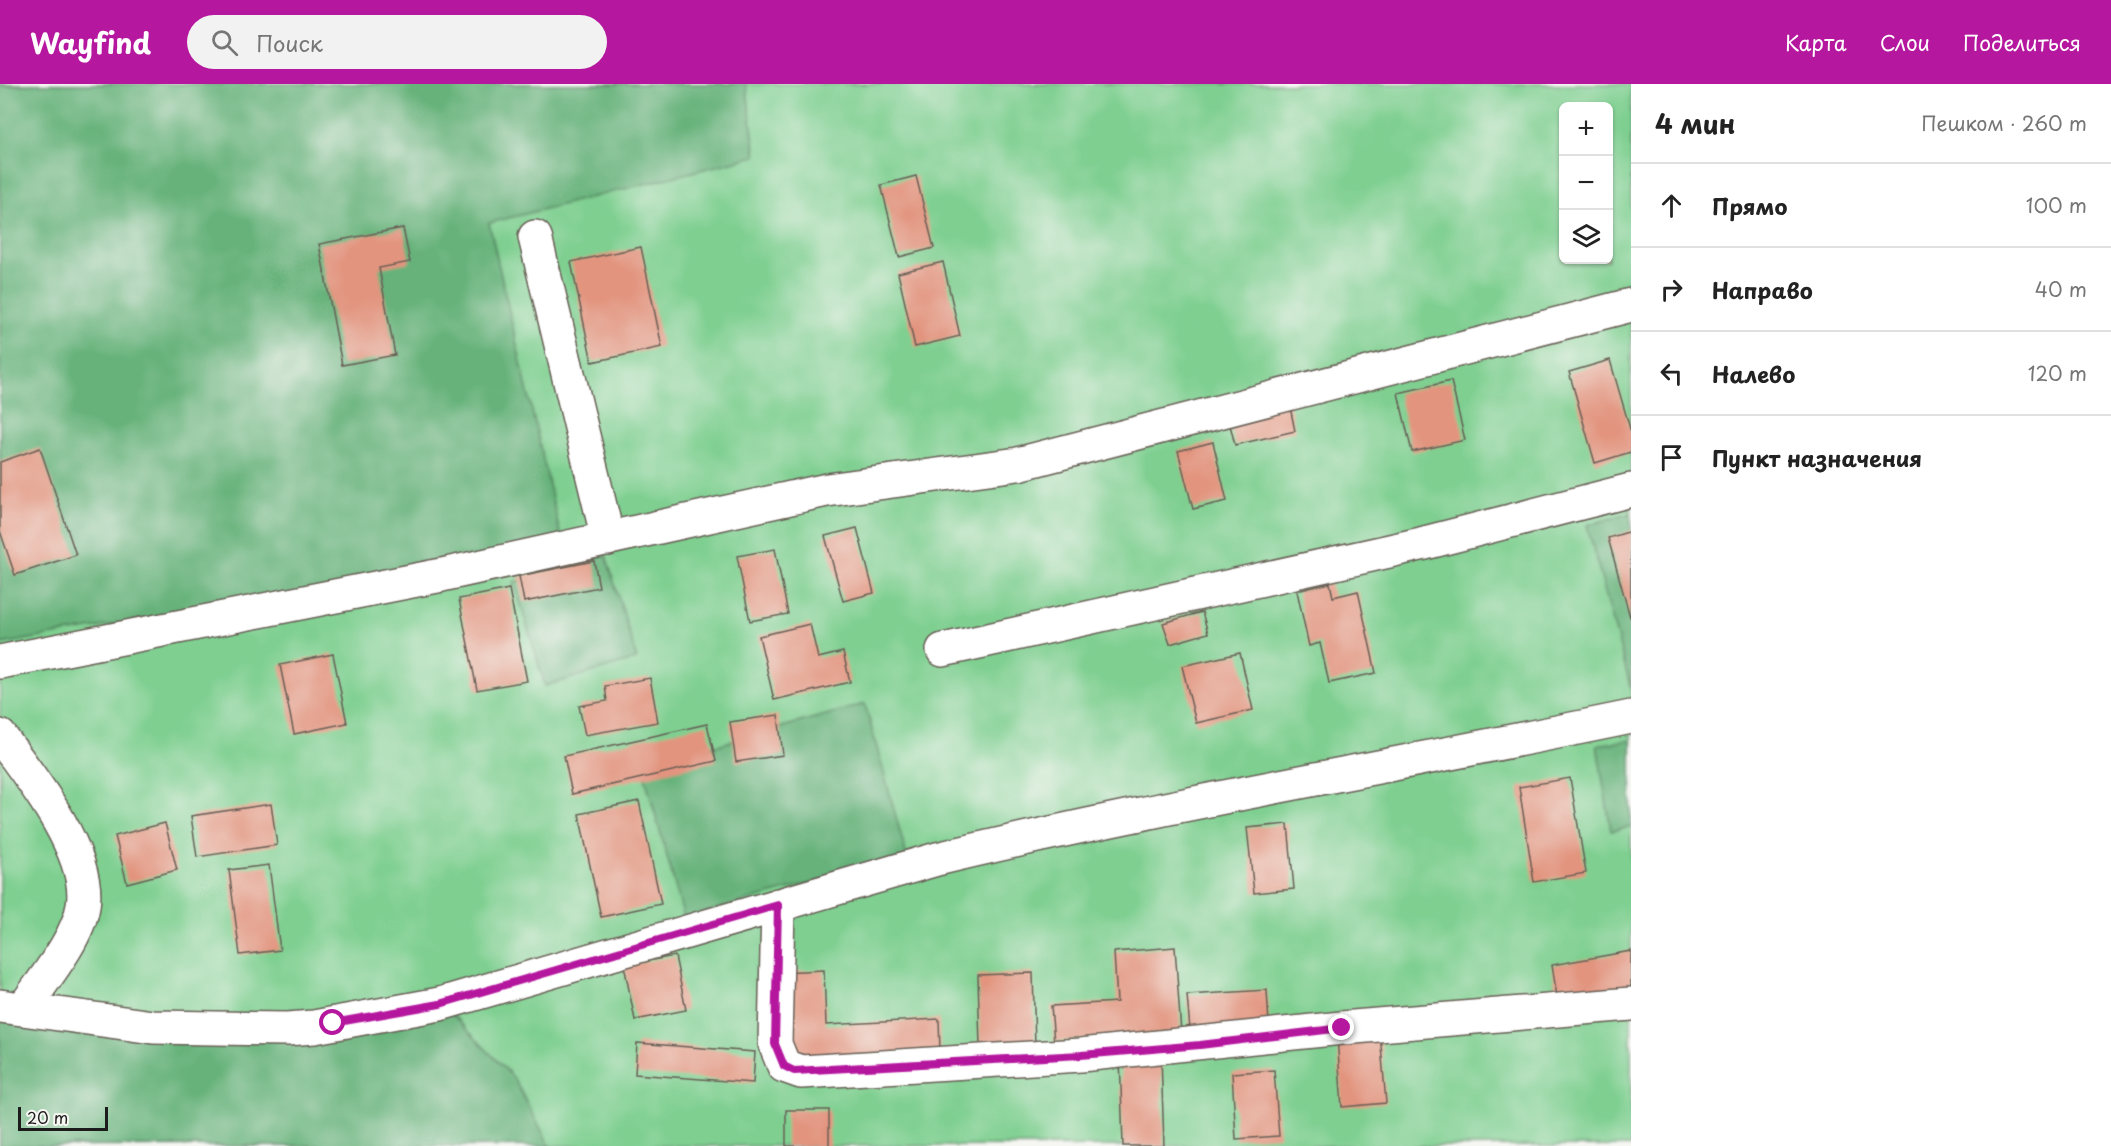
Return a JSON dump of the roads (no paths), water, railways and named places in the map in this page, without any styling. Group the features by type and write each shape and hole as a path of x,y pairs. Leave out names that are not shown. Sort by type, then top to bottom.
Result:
{"street":[{"path":"535,237 608,540"},
{"path":"0,662 441,575 827,490 1044,458 1255,401 1631,305"},
{"path":"943,650 1421,544 1631,490"},
{"path":"12,1007 153,1027 287,1029 314,1027 440,1004 986,847 1189,804 1631,717"},
{"path":"0,736 39,789 64,833 82,877 84,889 83,907 74,931 12,1007"},
{"path":"778,905 775,1044 784,1066 801,1072 1093,1054 1342,1028 1631,1004"}]}
